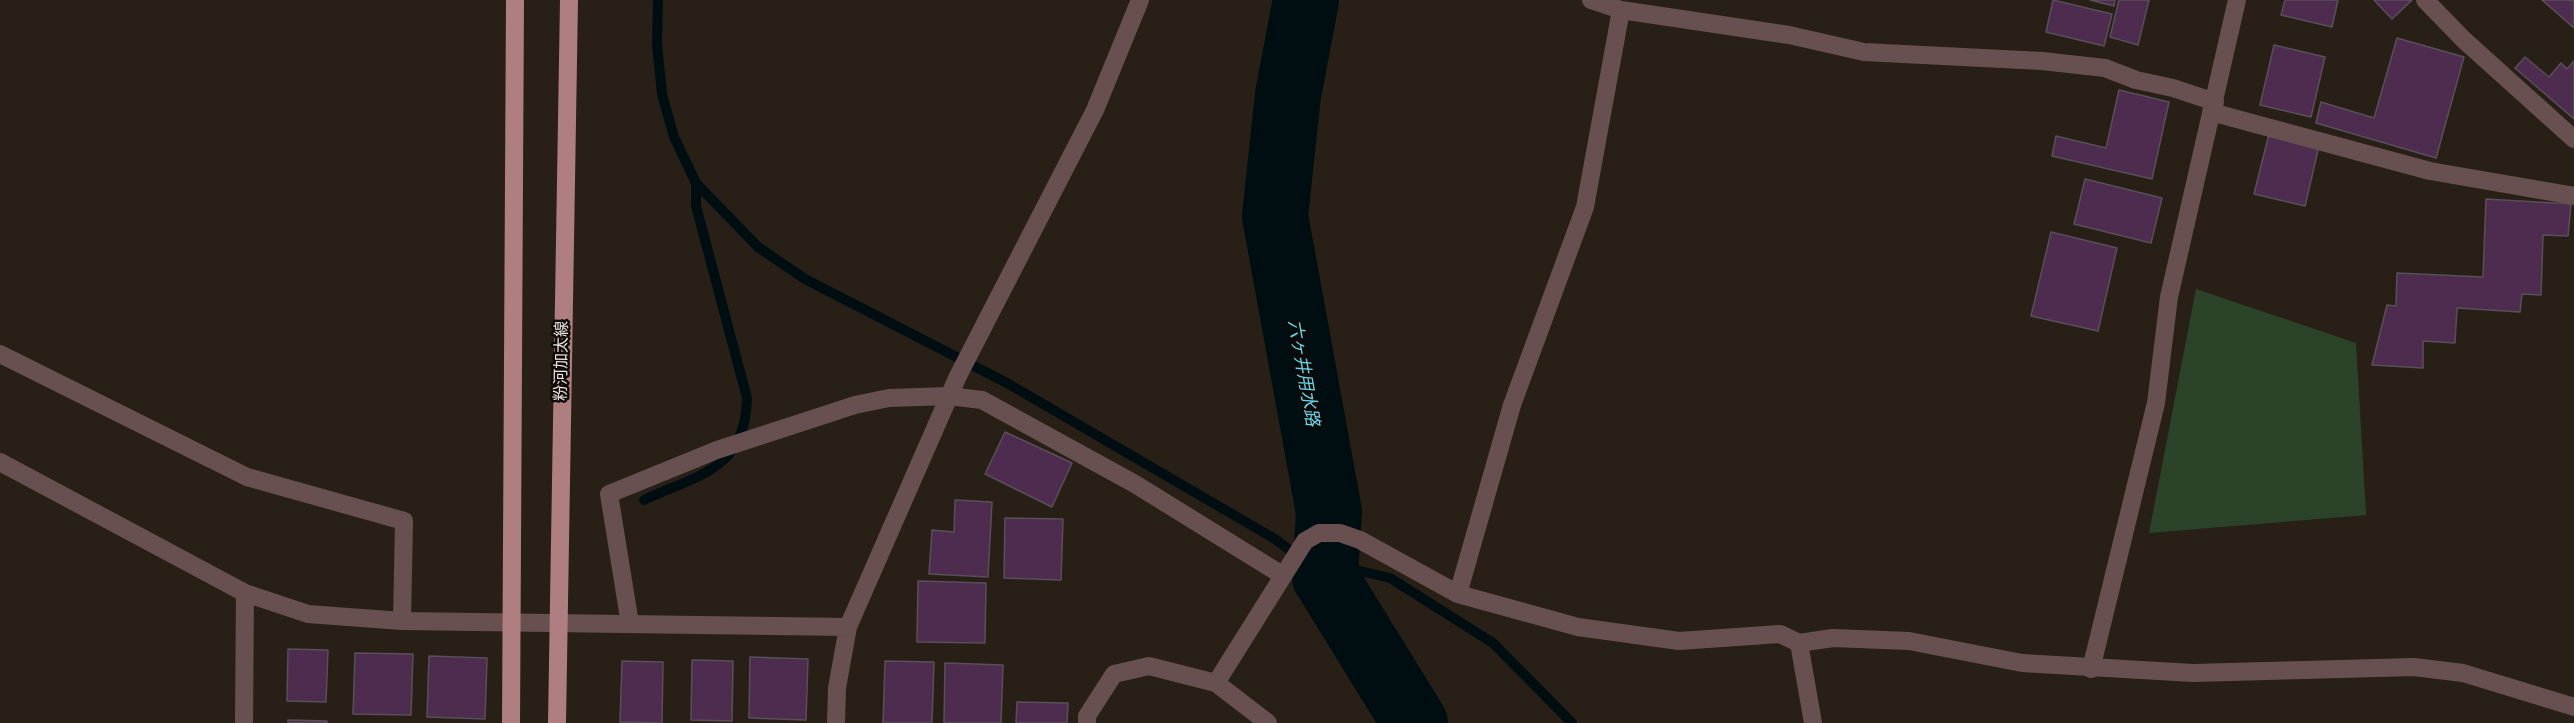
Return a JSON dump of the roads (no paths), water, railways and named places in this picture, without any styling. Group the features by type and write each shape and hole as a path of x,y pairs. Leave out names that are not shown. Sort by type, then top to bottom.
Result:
{"main road":[{"path":"511,723 515,0"},
{"name":"粉河加太線","path":"557,723 569,0"}],"street":[{"path":"836,723 837,688 848,627 958,376 1095,110 1140,0"},
{"path":"1591,0 1621,10 1789,34 1864,52 2042,61 2105,68 2136,80 2173,88 2213,107 2430,171 2574,196"},
{"path":"2091,669 2156,403 2169,297 2237,0"},
{"path":"2425,0 2464,40 2574,139"},
{"path":"1458,594 1512,405 1585,207 1621,10"},
{"path":"0,354 247,477 404,521 402,621"},
{"path":"630,624 609,494 751,438 889,398 949,396 982,400 1135,484 1285,571"},
{"path":"0,462 245,593 308,614 402,621 848,627"},
{"path":"1216,683 1285,571 1312,537 1340,533 1360,540 1458,594 1578,627 1679,641 1779,634 1799,643 1833,638 1910,641 2022,663 2091,669 2193,673 2414,667 2463,673 2574,707"},
{"path":"244,723 245,593"},
{"path":"1799,643 1813,723"},
{"path":"1087,723 1087,716 1114,674 1149,666 1216,683 1268,723"}],"waterway":[{"path":"658,0 657,44 662,94 674,137 696,183 758,247 805,279 1007,383 1275,539 1325,577"},
{"name":"六ヶ井用水路","path":"1306,0 1288,95 1275,216 1329,512 1325,577 1415,723"},
{"path":"644,500 716,466 738,441 744,422 747,398 696,206 696,183"},
{"path":"1326,563 1390,578 1493,643 1572,723"}]}
